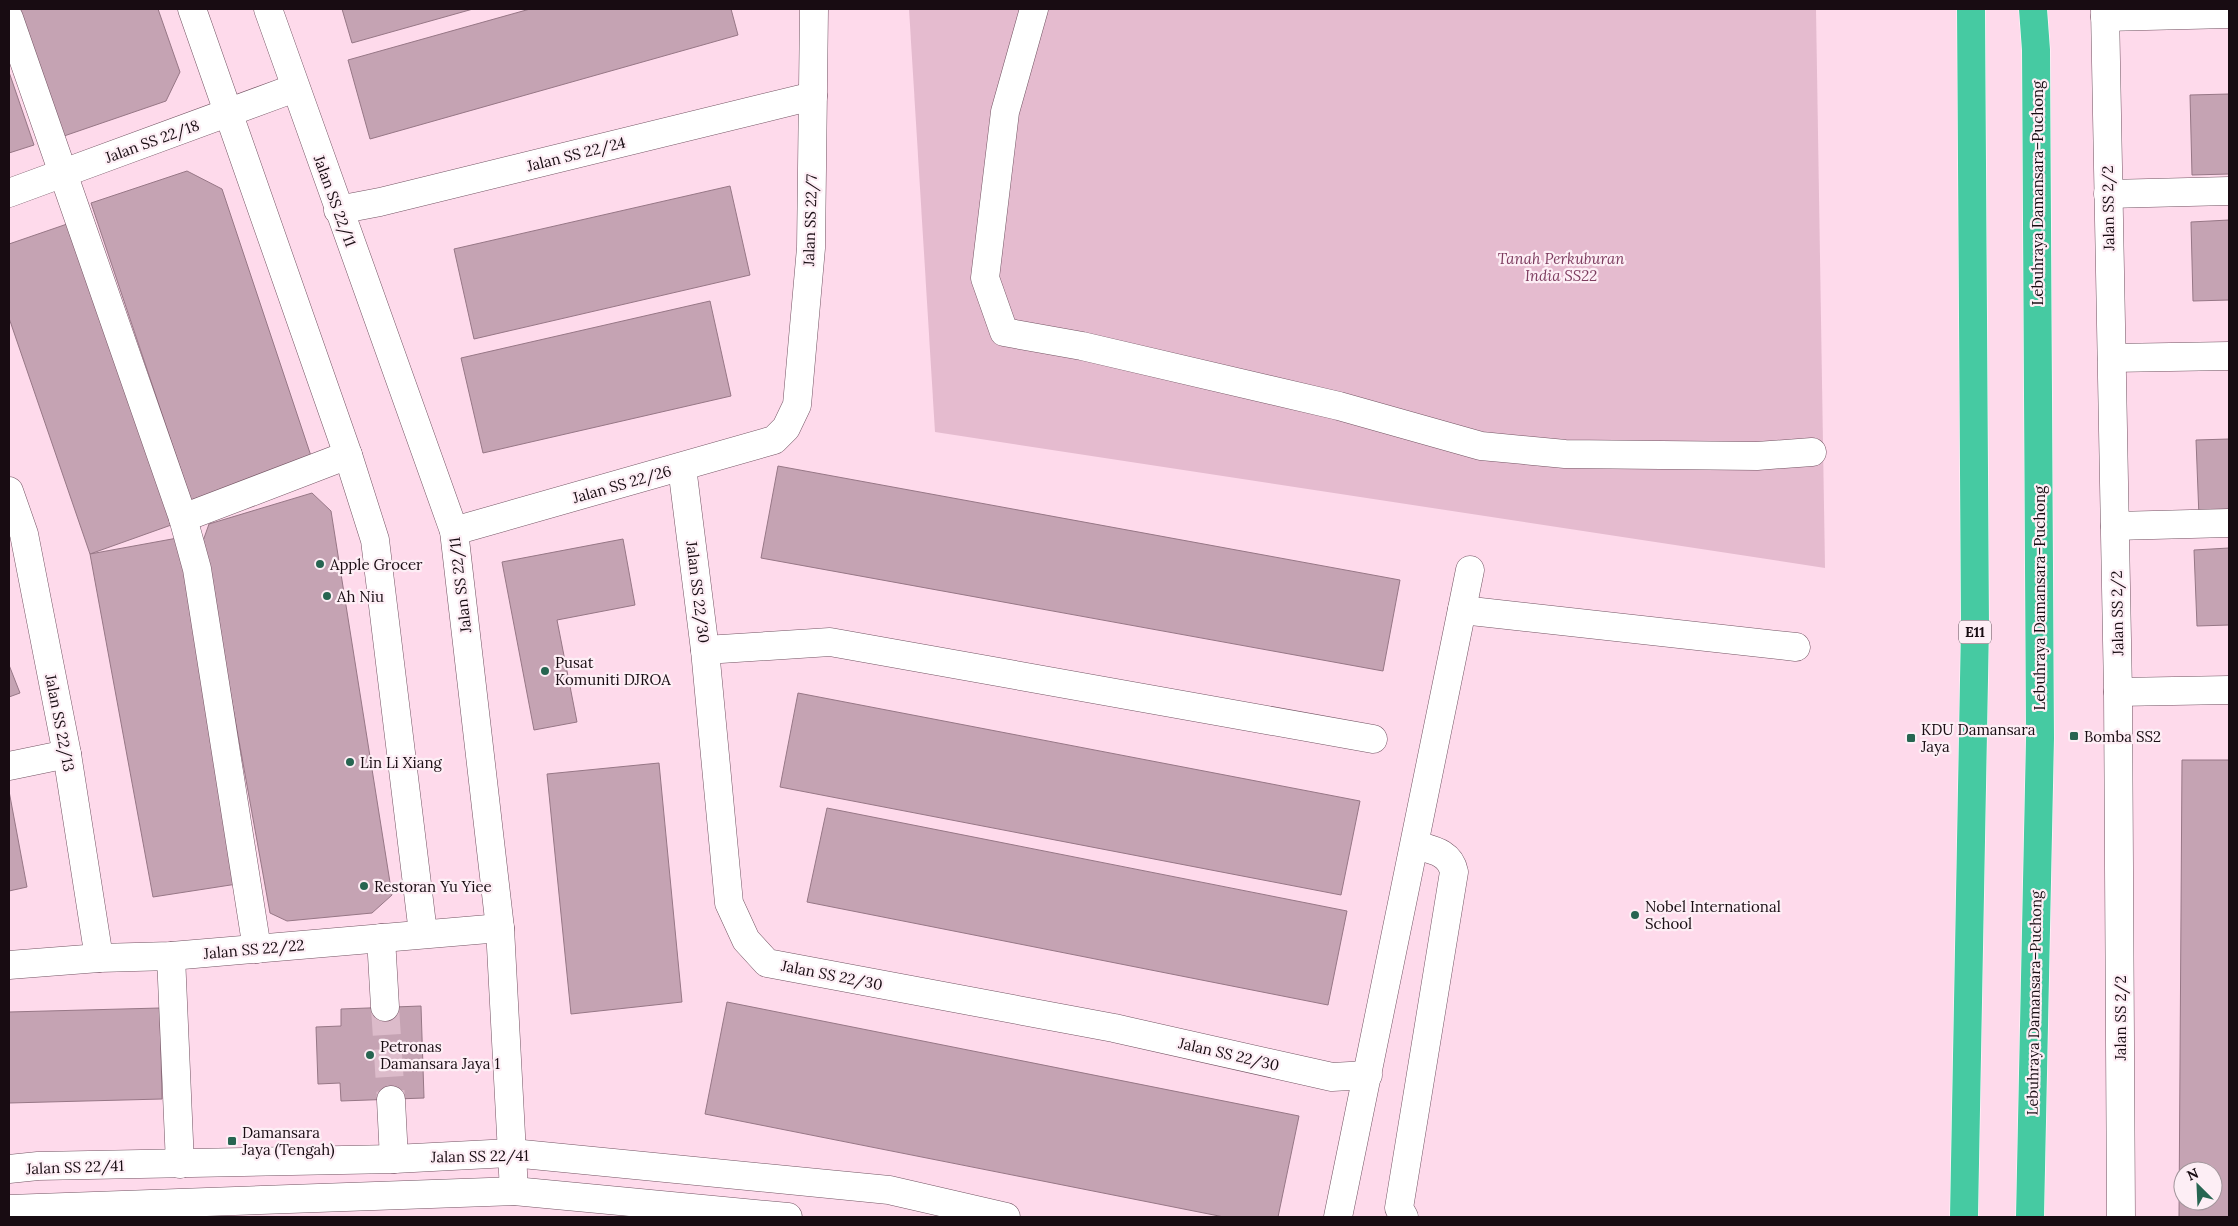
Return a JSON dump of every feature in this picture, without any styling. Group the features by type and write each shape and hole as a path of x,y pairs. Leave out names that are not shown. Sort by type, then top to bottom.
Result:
{"highway":[{"path":"1964,9 1970,47"},
{"name":"E11","path":"1964,1217 1975,626 1971,9"},
{"name":"Lebuhraya Damansara–Puchong","path":"2030,1213 2040,738 2036,50 2032,9"},
{"path":"2036,50 2038,9"}],"street":[{"path":"192,9 348,455 375,540 423,933"},
{"name":"Jalan SS 22/11","path":"268,9 338,210 454,531 500,928 514,1191"},
{"name":"Jalan SS 22/7","path":"786,428 796,405 811,248 814,9"},
{"path":"1034,9 1005,112 986,278 1004,332 1082,346 1339,406 1481,446 1566,454 1757,456 1812,452"},
{"path":"2105,13 2229,14"},
{"name":"Jalan SS 2/2","path":"2105,13 2118,692 2121,1217"},
{"path":"9,18 183,518 197,570 257,949"},
{"name":"Jalan SS 22/18","path":"9,193 295,88"},
{"name":"Jalan SS 22/24","path":"338,210 380,202 813,96"},
{"path":"2108,194 2229,191"},
{"path":"2112,358 2229,356"},
{"name":"Jalan SS 22/26","path":"454,531 774,440 786,428"},
{"path":"183,518 348,455"},
{"name":"Jalan SS 22/30","path":"682,467 705,650 729,903 746,940 767,963 1114,1028 1332,1077 1368,1075"},
{"name":"Jalan SS 22/13","path":"9,491 16,536 67,754 99,958"},
{"path":"2115,526 2229,523"},
{"path":"1338,1217 1470,570"},
{"path":"1462,610 1796,647"},
{"path":"705,650 830,642 1373,739"},
{"path":"2118,692 2229,690"},
{"path":"9,766 67,754"},
{"path":"1404,1217 1399,1208 1454,872 1452,863 1445,854 1415,845"},
{"name":"Jalan SS 22/22","path":"9,964 99,958 171,956 423,933 500,928"},
{"path":"381,938 385,1007"},
{"path":"171,956 180,1164"},
{"path":"391,1100 394,1160"},
{"name":"Jalan SS 22/41","path":"9,1169 38,1166 394,1160 512,1153 889,1190 1006,1217"},
{"path":"38,1166 42,1213"},
{"path":"9,1209 42,1213 514,1191 788,1217"}],"green space":[{"name":"Tanah Perkuburan India SS22","path":"909,9 1816,9 1825,568 935,432"}],"building":[{"path":"20,9 158,9 180,72 166,101 64,136"},
{"path":"342,9 473,9 352,43"},
{"path":"530,9 731,9 738,35 370,139 348,60"},
{"path":"9,72 34,145 9,153"},
{"path":"2229,94 2229,174 2192,175 2190,95"},
{"path":"187,171 222,189 312,459 191,500 91,203"},
{"path":"730,186 750,275 474,339 454,249"},
{"path":"2229,220 2229,300 2193,301 2191,222"},
{"path":"70,223 174,524 90,554 9,318 9,244"},
{"path":"710,301 731,396 483,453 461,358"},
{"path":"2229,439 2229,515 2199,517 2196,440"},
{"path":"778,466 1400,580 1383,671 761,558"},
{"path":"312,493 331,511 392,895 372,913 287,921 270,913 203,541 209,524"},
{"path":"183,537 237,884 153,897 90,554"},
{"name":"Pusat Komuniti DJROA","path":"623,539 635,605 557,620 577,722 534,730 502,562"},
{"path":"2229,548 2229,625 2197,626 2194,550"},
{"path":"9,665 20,693 9,697"},
{"path":"798,693 1360,801 1341,895 780,787"},
{"path":"2182,760 2229,760 2229,1217 2179,1217 2179,1211 2223,1211 2223,1161 2179,1161"},
{"path":"659,763 682,1002 571,1014 547,774"},
{"path":"9,791 27,887 9,891"},
{"path":"827,808 1347,911 1328,1005 807,902"},
{"path":"727,1002 1299,1116 1278,1217 1224,1217 705,1114"},
{"name":"Petronas Damansara Jaya 1","path":"421,1006 424,1098 341,1101 340,1083 318,1084 316,1027 341,1026 341,1009"},
{"path":"160,1008 162,1099 9,1103 9,1012"}],"tunnel":[{"path":"385,1007 391,1100"}],"place":[{"name":"Apple Grocer","path":"320,564"},
{"name":"Ah Niu","path":"327,596"},
{"name":"Pusat Komuniti DJROA","path":"545,671"},
{"name":"Bomba SS2","path":"2074,736"},
{"name":"KDU Damansara Jaya","path":"1911,738"},
{"name":"Lin Li Xiang","path":"350,762"},
{"name":"Restoran Yu Yiee","path":"364,886"},
{"name":"Nobel International School","path":"1635,915"},
{"name":"Petronas Damansara Jaya 1","path":"370,1055"},
{"name":"Damansara Jaya (Tengah)","path":"232,1141"}]}
